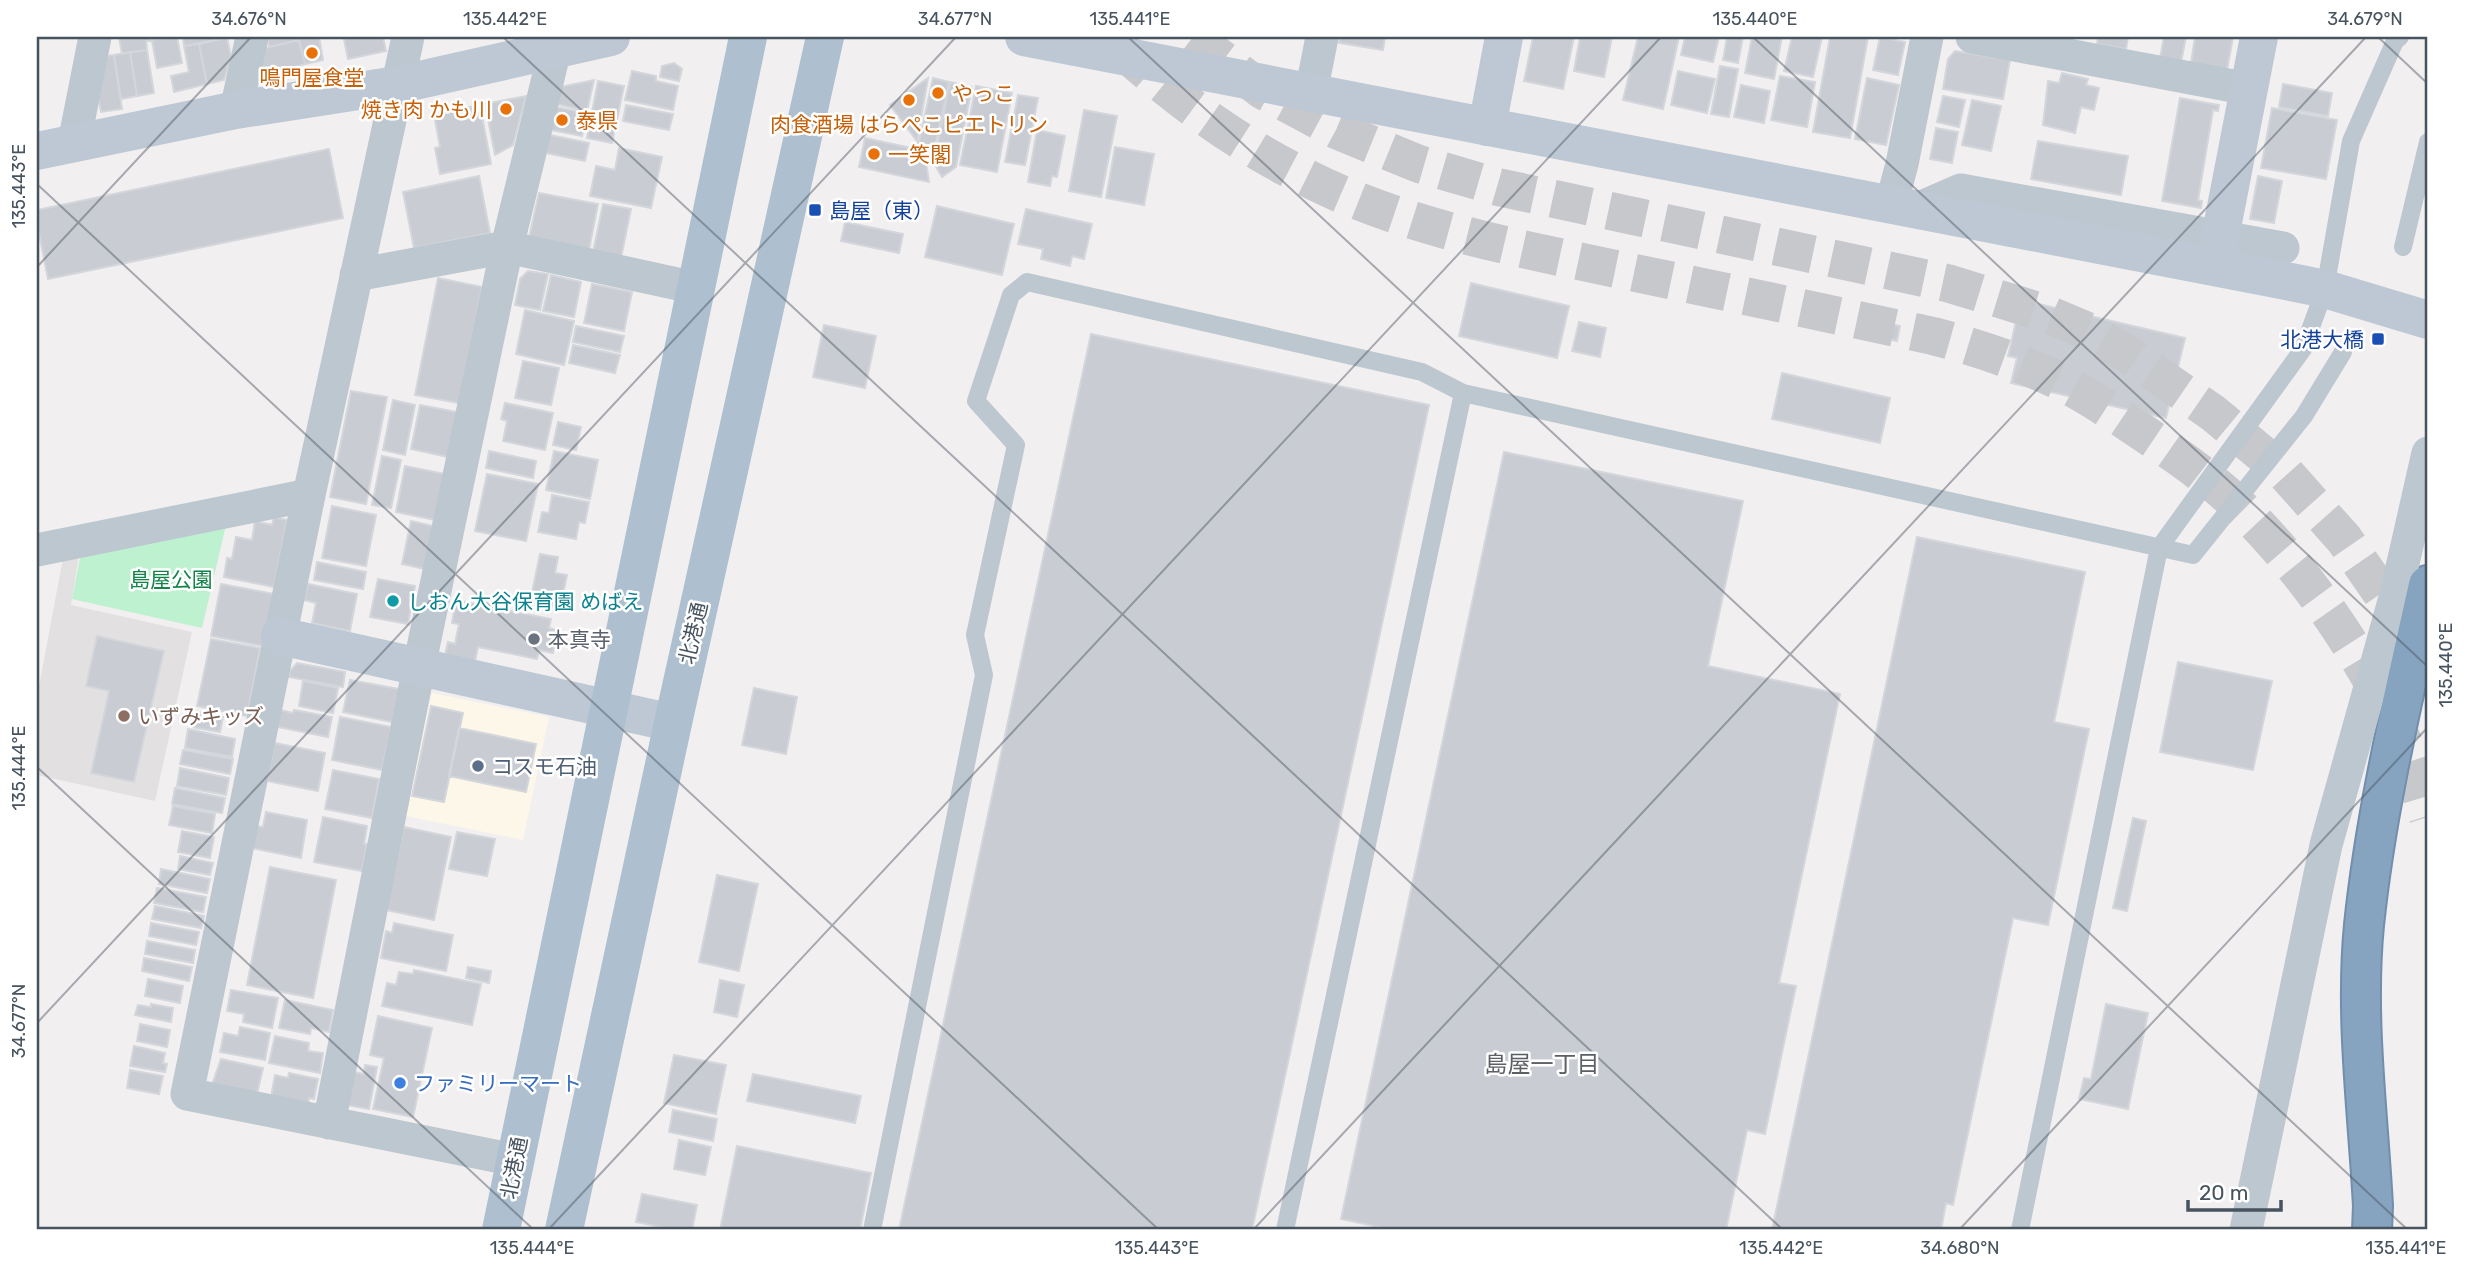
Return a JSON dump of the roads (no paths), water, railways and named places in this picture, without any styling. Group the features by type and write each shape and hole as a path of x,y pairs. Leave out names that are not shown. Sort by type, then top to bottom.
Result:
{"highway":[{"path":"2372,1230 2373,1206 2362,1041 2364,926 2386,774 2428,585"}],"main road":[{"name":"北港通","path":"501,1230 748,37"},
{"name":"北港通","path":"564,1230 825,37"}],"street":[{"path":"74,143 96,37"},
{"path":"236,110 252,37"},
{"path":"408,37 309,495 187,1094 515,1160"},
{"path":"37,151 236,110 397,85 557,44 611,37"},
{"path":"1024,37 1149,49 1311,93 2325,289 2428,320"},
{"path":"1311,93 1322,37"},
{"path":"1488,127 1504,37"},
{"path":"1903,208 1902,164 1927,37"},
{"path":"1972,37 2249,89"},
{"path":"2220,238 2259,37"},
{"path":"329,1123 419,667 507,247 557,44"},
{"path":"1903,208 1961,190 2283,248"},
{"path":"356,275 507,247 696,288"},
{"path":"2246,1230 2326,845 2396,594 2428,453"},
{"path":"37,550 309,495"},
{"path":"280,636 673,723"}],"lane":[{"path":"2020,1230 2159,548 2303,349 2325,289 2351,141 2395,41 2400,37"},
{"path":"2403,247 2428,142"},
{"path":"873,1230 984,675 975,635 1016,445 976,401 1011,295 1027,282 1422,372 1463,393 2193,555 2304,416 2343,352"},
{"path":"1285,1230 1463,393"}],"tunnel":[{"path":"1193,37 1262,90 1336,130 1419,164 1498,187 1947,283 2045,313 2087,331 2127,354 2213,413 2286,474 2344,539 2409,633"},
{"path":"1120,48 1187,104 1234,137 1311,180 1383,210 1420,223 1496,243 1933,336 2027,367 2089,397 2212,482 2251,518 2296,569 2355,652 2388,711 2407,750 2428,817"}],"place":[{"name":"鳴門屋食堂","path":"312,53"},
{"name":"やっこ","path":"938,93"},
{"name":"肉食酒場 はらぺこピエトリン","path":"909,100"},
{"name":"焼き肉 かも川","path":"506,109"},
{"name":"泰県","path":"562,120"},
{"name":"一笑閣","path":"874,154"},
{"name":"島屋（東）","path":"815,210"},
{"name":"北港大橋","path":"2378,339"},
{"name":"しおん大谷保育園 めばえ","path":"393,601"},
{"name":"本真寺","path":"534,639"},
{"name":"いずみキッズ","path":"124,716"},
{"name":"コスモ石油","path":"478,766"},
{"name":"ファミリーマート","path":"400,1083"}],"district":[{"name":"島屋一丁目","path":"1542,1064"}],"park label":[{"name":"島屋公園","path":"171,579"}]}
